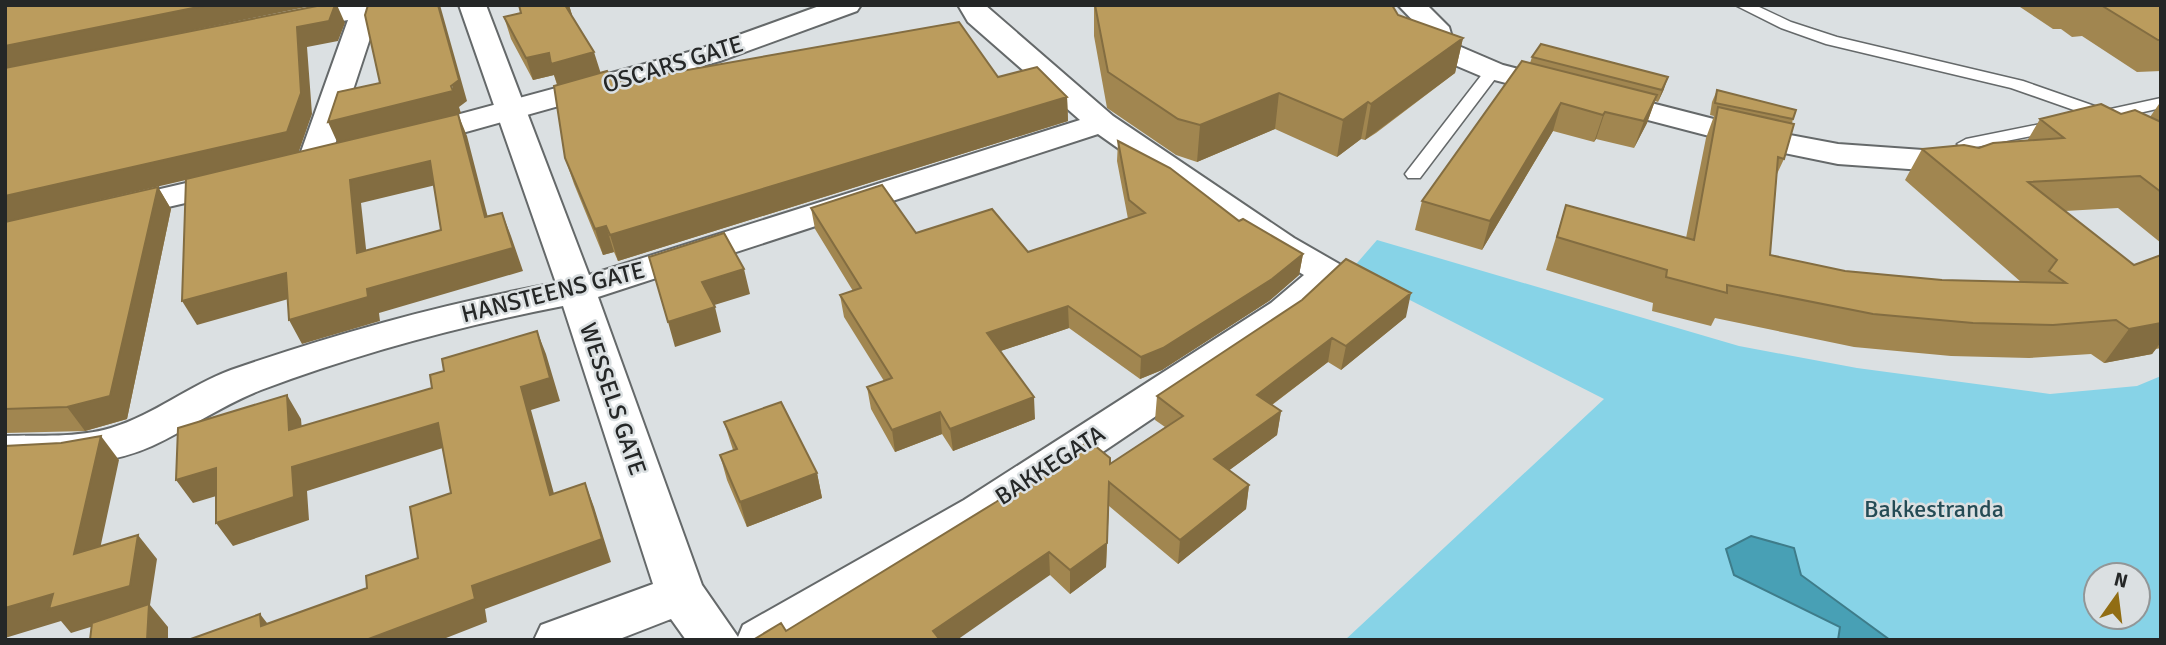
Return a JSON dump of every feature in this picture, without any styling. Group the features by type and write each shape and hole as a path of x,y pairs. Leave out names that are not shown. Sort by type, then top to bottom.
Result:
{"street":[{"name":"WESSELS GATE","path":"472,5 576,291 681,594 714,640"},
{"name":"OSCARS GATE","path":"86,216 286,169 509,112 710,55 848,5"},
{"path":"971,5 978,16 1102,123"},
{"path":"1411,5 1435,27 1441,49 1493,71 1752,137 1838,154 1923,160 1963,155"},
{"path":"261,28 342,11 359,10 363,17 286,169"},
{"name":"BAKKEGATA","path":"761,640 980,512 1283,312 1328,273 1281,246 1102,123"},
{"name":"HANSTEENS GATE","path":"5,452 81,451 134,436 232,387 303,361 492,306 576,291 1102,123"},
{"path":"559,640 681,594"}],"lane":[{"path":"1742,5 1776,23 1821,39 2059,96 2103,122"},
{"path":"1414,174 1493,71"},
{"path":"1963,155 2103,122 2161,103"}],"green space":[{"name":"Bakkestranda","path":"1377,240 1739,346 1857,368 2050,394 2137,386 2161,376 2161,640 1890,640 1801,575 1734,575 1840,627 1838,640 1345,640 1604,399 1351,270"}],"shaded area":[{"path":"1751,536 1794,548 1801,575 1890,640 1838,640 1840,627 1734,575 1726,549"}],"building":[{"path":"5,5 208,5 5,46"},
{"path":"322,5 335,5 329,21 297,27 301,93 287,132 5,196 5,68"},
{"path":"368,5 438,5 459,80 451,86 453,91 328,122 338,92 380,83 365,15"},
{"path":"519,5 565,5 594,52 551,64 549,53 526,58 504,17 521,13"},
{"path":"1095,5 1392,5 1398,15 1463,38 1371,104 1368,102 1343,120 1279,93 1200,125 1178,119 1108,72"},
{"path":"2101,5 2161,5 2161,40 2158,40"},
{"path":"959,22 998,77 1037,67 1067,97 610,235 606,226 595,229 565,158 554,86 607,71 614,83"},
{"path":"1541,44 1668,77 1662,90 1532,57"},
{"path":"1522,61 1657,95 1644,121 1605,112 1603,115 1561,103 1490,221 1422,201"},
{"path":"1717,90 1796,110 1793,119 1715,103"},
{"path":"2101,104 2121,114 2135,110 2161,122 2161,192 2140,176 2028,182 2134,265 2161,255 2161,323 2129,329 2116,320 2053,325 1973,323 1873,314 1727,285 1727,293 1666,277 1667,270 1557,237 1566,205 1694,240 1718,107 1794,124 1784,159 1778,157 1770,255 1845,271 1942,280 2066,283 2049,271 2057,260 1922,149 1964,145 1979,148 1993,143 2064,138 2040,119"},
{"path":"458,114 485,217 502,213 513,248 367,289 368,297 289,320 286,273 182,301 186,179","holes":["430,161 441,230 357,253 350,180"]},
{"path":"1118,141 1170,168 1239,221 1243,219 1303,254 1272,279 1163,348 1141,357 1068,306 987,333 1034,397 950,429 940,412 892,430 867,387 892,378 840,295 861,288 811,208 882,185 916,233 992,209 1028,252 1145,213 1129,200"},
{"path":"158,187 110,396 67,407 5,409 5,222"},
{"path":"724,233 744,269 702,282 715,307 668,322 649,257"},
{"path":"1346,259 1411,293 1346,346 1332,338 1257,395 1281,411 1214,459 1249,485 1180,540 1109,482 1107,543 1070,570 1049,552 933,631 940,640 753,640 781,623 786,631 996,502 1089,441 1110,458 1110,464 1183,416 1157,396 1302,300"},
{"path":"537,331 550,378 521,387 550,495 585,483 602,539 472,586 475,599 366,640 188,640 260,614 261,626 367,588 366,576 418,558 410,507 451,493 438,423 292,467 294,497 216,523 216,468 176,480 178,428 287,395 289,430 432,388 430,375 444,371 442,359"},
{"path":"781,402 817,473 740,502 720,455 737,449 724,422"},
{"path":"101,436 74,554 138,535 130,586 49,609 53,594 5,608 5,446 61,443"},
{"path":"149,604 147,640 90,640 92,623"}]}
